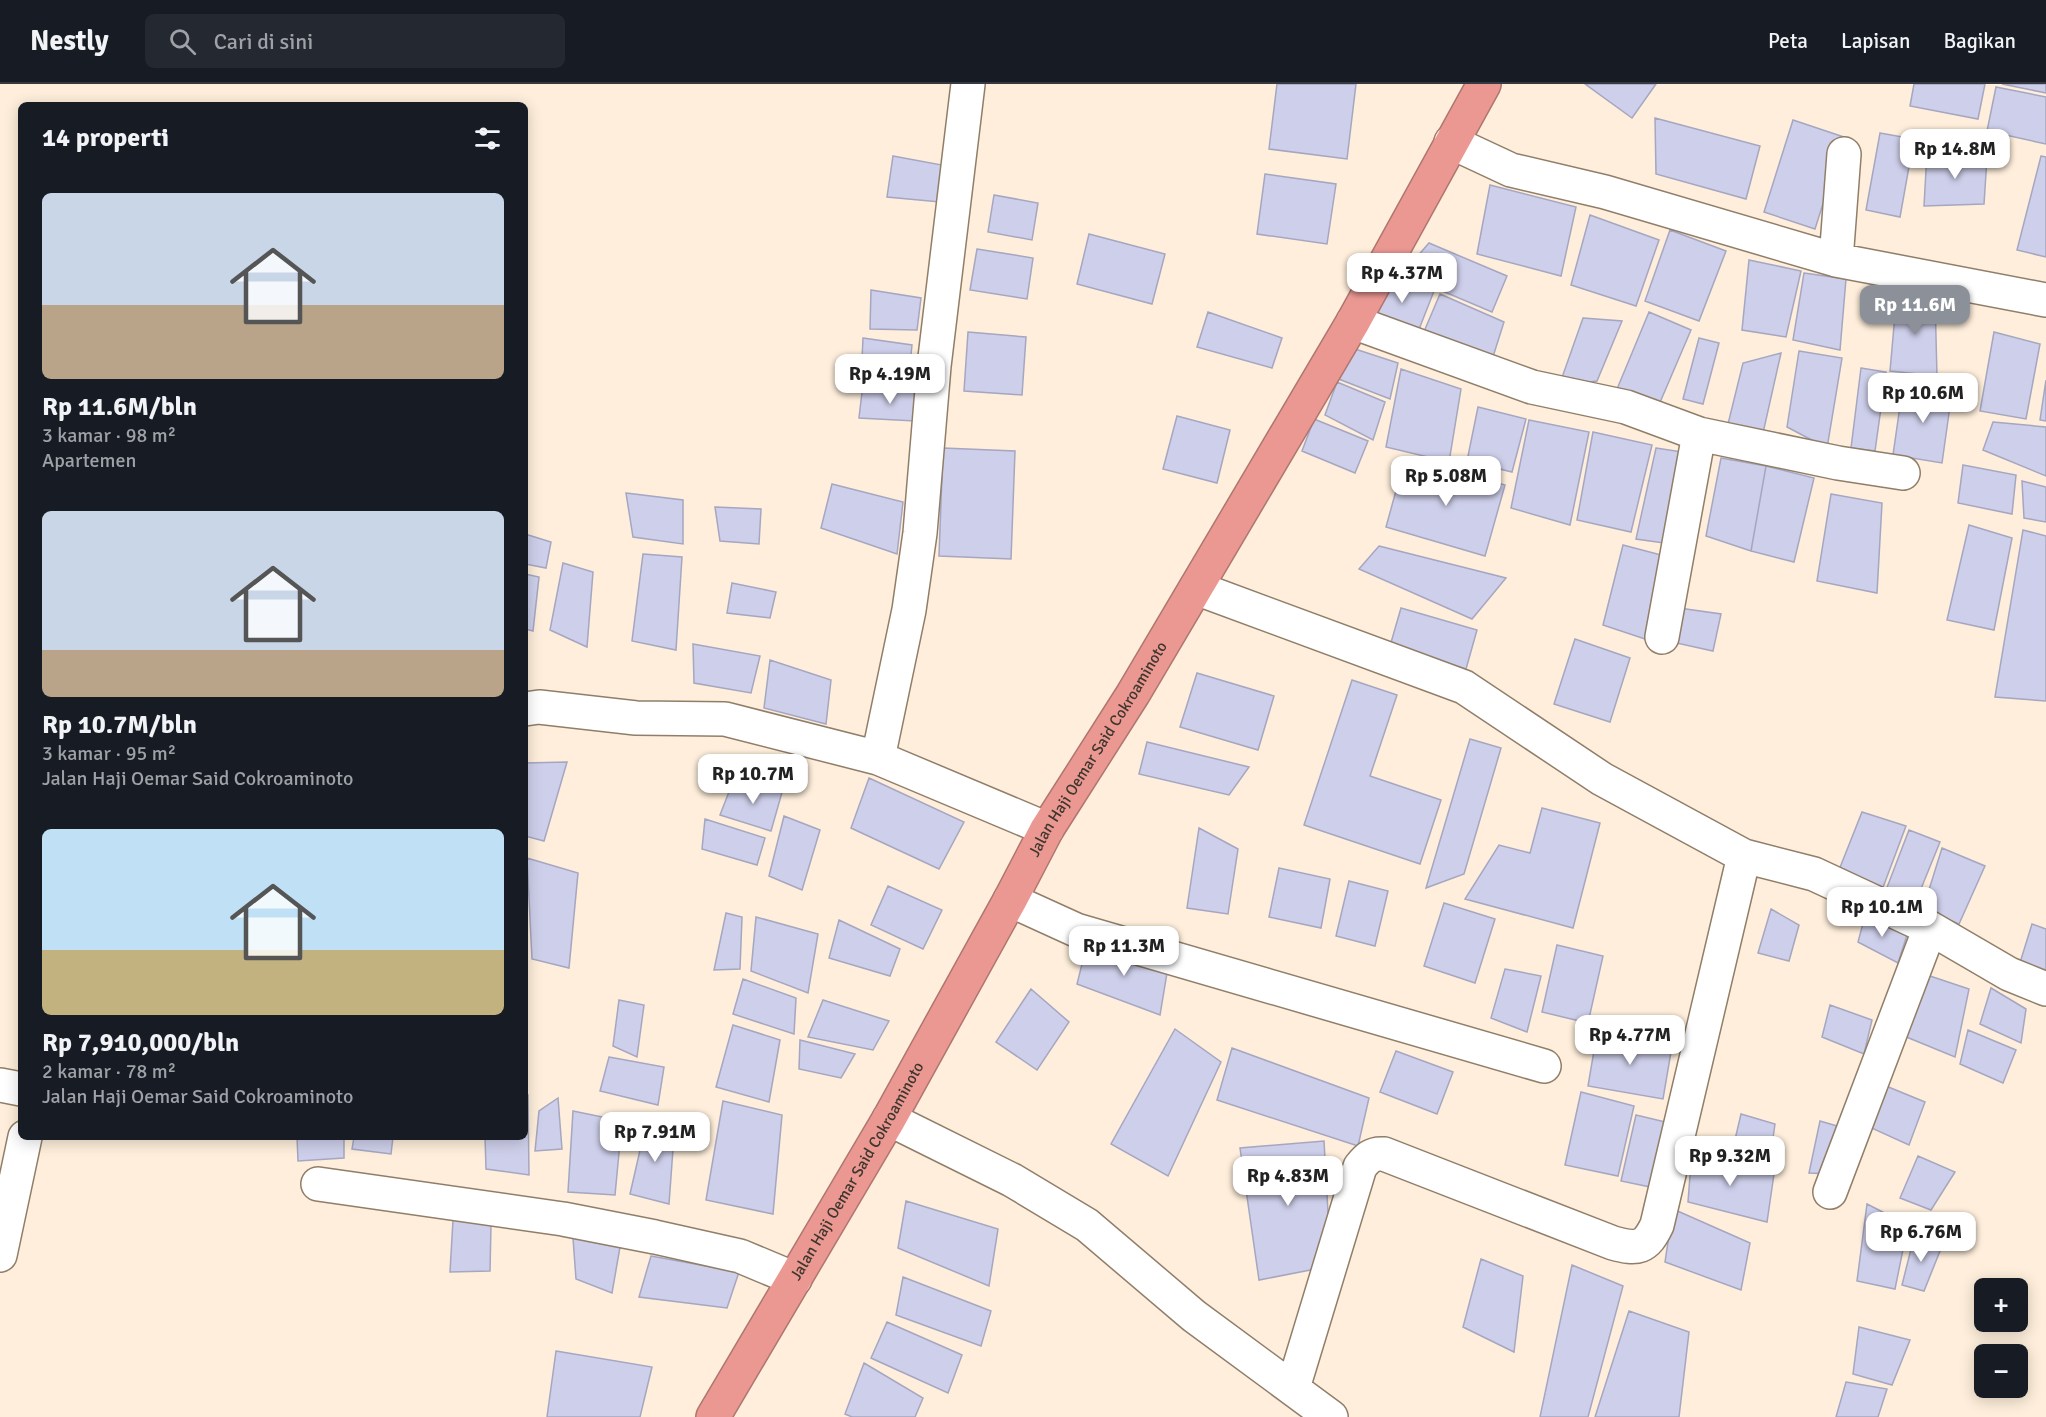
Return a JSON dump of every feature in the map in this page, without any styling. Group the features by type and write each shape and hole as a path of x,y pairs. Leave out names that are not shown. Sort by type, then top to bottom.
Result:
{"highway":[{"name":"Jalan Haji Oemar Said Cokroaminoto","path":"713,1417 889,1119 1047,830 1133,694 1353,322 1484,84"}],"street":[{"path":"878,758 909,610 920,533 934,366 968,84"},
{"path":"1451,142 1511,170 1605,192 1836,260 2046,300"},
{"path":"1836,260 1844,154"},
{"path":"1353,322 1532,387 1626,407 1699,434 1838,463 1903,473"},
{"path":"1662,637 1699,434"},
{"path":"1196,588 1464,687 1602,779 1744,856 1814,874 1930,928 2009,974 2046,989"},
{"path":"528,709 539,707 636,717 725,719 878,758 1047,830"},
{"path":"1293,1389 1360,1167 1370,1156 1377,1153 1613,1243 1636,1247 1648,1240 1657,1225 1744,856"},
{"path":"1010,900 1077,930 1544,1066"},
{"path":"1830,1192 1930,928"},
{"path":"0,1085 18,1088"},
{"path":"889,1119 1012,1180 1087,1225 1194,1316 1331,1417"},
{"path":"0,1255 24,1140"},
{"path":"318,1184 563,1219 655,1237 740,1256 795,1279"}],"building":[{"path":"1277,84 1356,84 1347,159 1269,149"},
{"path":"1585,84 1656,84 1632,118"},
{"path":"1914,84 1985,84 1978,119 1910,106"},
{"path":"2002,84 2046,84 2046,93"},
{"path":"1996,87 2046,97 2046,144 1987,131"},
{"path":"1655,118 1760,146 1746,199 1656,174"},
{"path":"1793,120 1844,137 1815,229 1764,212"},
{"path":"1880,133 1914,139 1900,217 1866,210"},
{"path":"1927,152 1987,158 1984,204 1924,206"},
{"path":"893,156 942,165 940,202 887,197"},
{"path":"2041,156 2046,157 2046,257 2017,250"},
{"path":"1265,174 1336,184 1327,244 1257,234"},
{"path":"1490,185 1576,207 1561,276 1477,254"},
{"path":"994,195 1038,203 1032,240 988,232"},
{"path":"1590,215 1659,240 1636,306 1571,285"},
{"path":"1670,230 1726,251 1699,321 1645,301"},
{"path":"1089,234 1165,254 1152,304 1077,284"},
{"path":"1429,243 1507,276 1492,312 1402,274"},
{"path":"977,249 1033,258 1027,299 970,290"},
{"path":"1749,260 1801,271 1786,337 1742,330"},
{"path":"1388,273 1434,291 1416,337 1370,316"},
{"path":"1804,273 1846,279 1840,350 1793,340"},
{"path":"871,290 921,298 917,330 870,329"},
{"path":"1897,292 1935,298 1937,376 1890,371"},
{"path":"1440,294 1504,322 1491,363 1420,341"},
{"path":"1208,312 1282,338 1272,368 1197,347"},
{"path":"1649,312 1691,330 1658,407 1617,389"},
{"path":"1583,318 1622,321 1597,381 1559,386"},
{"path":"968,332 1026,337 1022,395 964,391"},
{"path":"1994,332 2040,344 2026,419 1980,411"},
{"path":"863,338 912,345 908,384 861,381"},
{"path":"1699,338 1719,343 1703,404 1683,399"},
{"path":"1352,348 1398,363 1390,399 1336,378"},
{"path":"1799,351 1842,358 1827,448 1787,427"},
{"path":"1781,353 1763,433 1728,424 1743,363"},
{"path":"1861,368 1886,372 1875,451 1851,448"},
{"path":"1401,369 1461,389 1449,462 1386,447"},
{"path":"2046,380 2046,421 2040,420"},
{"path":"1337,382 1385,402 1373,440 1325,415"},
{"path":"1903,385 1952,392 1942,463 1893,455"},
{"path":"918,387 915,421 859,418 862,392"},
{"path":"1478,407 1526,419 1512,472 1467,461"},
{"path":"1177,416 1230,430 1217,483 1163,469"},
{"path":"1314,419 1368,441 1355,473 1302,451"},
{"path":"1529,420 1589,432 1570,525 1511,508"},
{"path":"1993,422 2046,427 2046,476 1983,450"},
{"path":"1593,432 1652,445 1631,532 1577,520"},
{"path":"943,448 1015,451 1011,559 939,556"},
{"path":"1656,448 1689,453 1671,544 1636,539"},
{"path":"1405,458 1505,485 1485,556 1386,527"},
{"path":"1721,458 1766,466 1751,551 1706,536"},
{"path":"1963,465 2016,475 2012,514 1958,503"},
{"path":"1766,466 1814,478 1794,562 1751,551"},
{"path":"2022,481 2046,487 2046,522 2024,518"},
{"path":"832,484 903,502 897,554 821,528"},
{"path":"626,493 683,500 683,544 633,537"},
{"path":"1831,494 1882,503 1877,593 1817,581"},
{"path":"715,507 761,509 759,544 720,541"},
{"path":"1969,525 2012,538 1994,630 1947,620"},
{"path":"2023,530 2046,536 2046,701 1995,697"},
{"path":"528,535 551,542 546,568 528,565"},
{"path":"1623,545 1665,556 1651,641 1603,625"},
{"path":"1379,546 1506,578 1472,619 1359,569"},
{"path":"643,554 682,557 676,650 632,641"},
{"path":"563,563 593,572 587,647 550,630"},
{"path":"528,575 539,577 533,631 528,630"},
{"path":"732,583 776,592 770,618 727,613"},
{"path":"1401,608 1477,630 1466,669 1390,646"},
{"path":"1679,608 1721,614 1713,651 1672,642"},
{"path":"1575,639 1630,658 1610,722 1554,704"},
{"path":"693,644 760,656 751,693 694,683"},
{"path":"770,660 831,680 826,724 764,708"},
{"path":"1197,673 1274,696 1258,750 1180,727"},
{"path":"1352,680 1397,695 1370,776 1441,800 1420,864 1304,825"},
{"path":"1470,739 1501,748 1464,874 1426,888"},
{"path":"1147,742 1249,767 1229,795 1139,774"},
{"path":"567,762 544,841 528,837 528,763"},
{"path":"869,778 964,822 939,869 851,828"},
{"path":"732,784 783,789 771,831 720,815"},
{"path":"1542,808 1600,823 1573,928 1465,899 1499,845 1530,853"},
{"path":"1862,812 1906,826 1882,890 1837,875"},
{"path":"784,816 820,830 802,890 769,876"},
{"path":"705,819 765,838 757,865 702,849"},
{"path":"1199,828 1238,849 1228,914 1187,908"},
{"path":"1909,830 1940,842 1916,901 1886,890"},
{"path":"1942,848 1985,866 1959,924 1923,909"},
{"path":"528,858 578,873 569,968 532,959"},
{"path":"1279,868 1330,879 1321,928 1269,917"},
{"path":"1349,881 1388,891 1375,946 1336,936"},
{"path":"888,886 942,910 923,949 871,925"},
{"path":"1444,903 1495,919 1475,983 1424,966"},
{"path":"1771,909 1799,925 1789,961 1758,953"},
{"path":"1866,912 1907,935 1898,963 1858,942"},
{"path":"726,913 742,917 740,969 714,970"},
{"path":"756,917 818,934 808,993 751,971"},
{"path":"839,920 900,949 890,976 829,958"},
{"path":"2032,924 2046,929 2046,980 2018,969"},
{"path":"1088,940 1168,967 1160,1015 1077,984"},
{"path":"1557,945 1603,956 1588,1023 1542,1012"},
{"path":"1505,969 1541,976 1527,1032 1491,1018"},
{"path":"1930,976 1969,989 1955,1057 1904,1036"},
{"path":"743,979 796,998 794,1034 733,1014"},
{"path":"1991,988 2026,1009 2021,1043 1980,1024"},
{"path":"1031,989 1069,1022 1037,1070 996,1042"},
{"path":"619,1000 644,1005 637,1057 613,1046"},
{"path":"823,1000 889,1021 873,1050 808,1037"},
{"path":"1830,1005 1872,1020 1864,1054 1822,1037"},
{"path":"733,1025 780,1040 769,1102 716,1087"},
{"path":"1175,1029 1221,1062 1168,1176 1111,1144"},
{"path":"1968,1030 2016,1050 2003,1083 1960,1064"},
{"path":"1597,1033 1672,1046 1663,1099 1588,1086"},
{"path":"800,1040 855,1054 841,1078 799,1069"},
{"path":"1232,1048 1369,1098 1358,1146 1217,1100"},
{"path":"1396,1051 1453,1072 1437,1114 1380,1092"},
{"path":"609,1057 664,1067 658,1105 600,1091"},
{"path":"1886,1086 1925,1102 1909,1145 1867,1126"},
{"path":"1581,1092 1634,1106 1618,1176 1565,1165"},
{"path":"528,1095 529,1175 486,1169 485,1140 528,1140"},
{"path":"558,1098 562,1149 535,1151 539,1111"},
{"path":"723,1101 782,1115 773,1214 706,1200"},
{"path":"573,1111 622,1121 615,1195 568,1192"},
{"path":"1741,1114 1775,1124 1771,1152 1734,1144"},
{"path":"1636,1115 1674,1124 1660,1189 1621,1181"},
{"path":"1820,1121 1844,1128 1830,1174 1809,1173"},
{"path":"675,1122 669,1204 630,1194 646,1124"},
{"path":"297,1140 344,1140 344,1158 298,1161"},
{"path":"354,1140 393,1140 391,1154 352,1149"},
{"path":"1324,1141 1331,1266 1259,1280 1240,1148"},
{"path":"1692,1150 1774,1174 1767,1222 1688,1202"},
{"path":"1918,1156 1955,1172 1931,1210 1900,1198"},
{"path":"906,1201 998,1229 989,1286 898,1248"},
{"path":"1867,1204 1908,1225 1895,1289 1857,1281"},
{"path":"1673,1209 1750,1243 1741,1290 1665,1262"},
{"path":"453,1220 491,1225 490,1271 450,1272"},
{"path":"1915,1233 1942,1246 1924,1291 1902,1285"},
{"path":"573,1238 620,1247 612,1293 576,1279"},
{"path":"651,1256 739,1272 727,1308 639,1297"},
{"path":"1481,1259 1523,1276 1514,1352 1463,1327"},
{"path":"1572,1265 1623,1286 1588,1417 1540,1417"},
{"path":"903,1277 991,1311 981,1346 896,1315"},
{"path":"1629,1311 1689,1332 1679,1417 1595,1417"},
{"path":"887,1322 962,1355 948,1393 871,1358"},
{"path":"1859,1327 1910,1340 1892,1385 1853,1374"},
{"path":"556,1351 652,1367 640,1417 547,1417"},
{"path":"864,1363 923,1398 915,1417 852,1417 845,1414"},
{"path":"1846,1382 1887,1389 1878,1417 1836,1417"}]}
